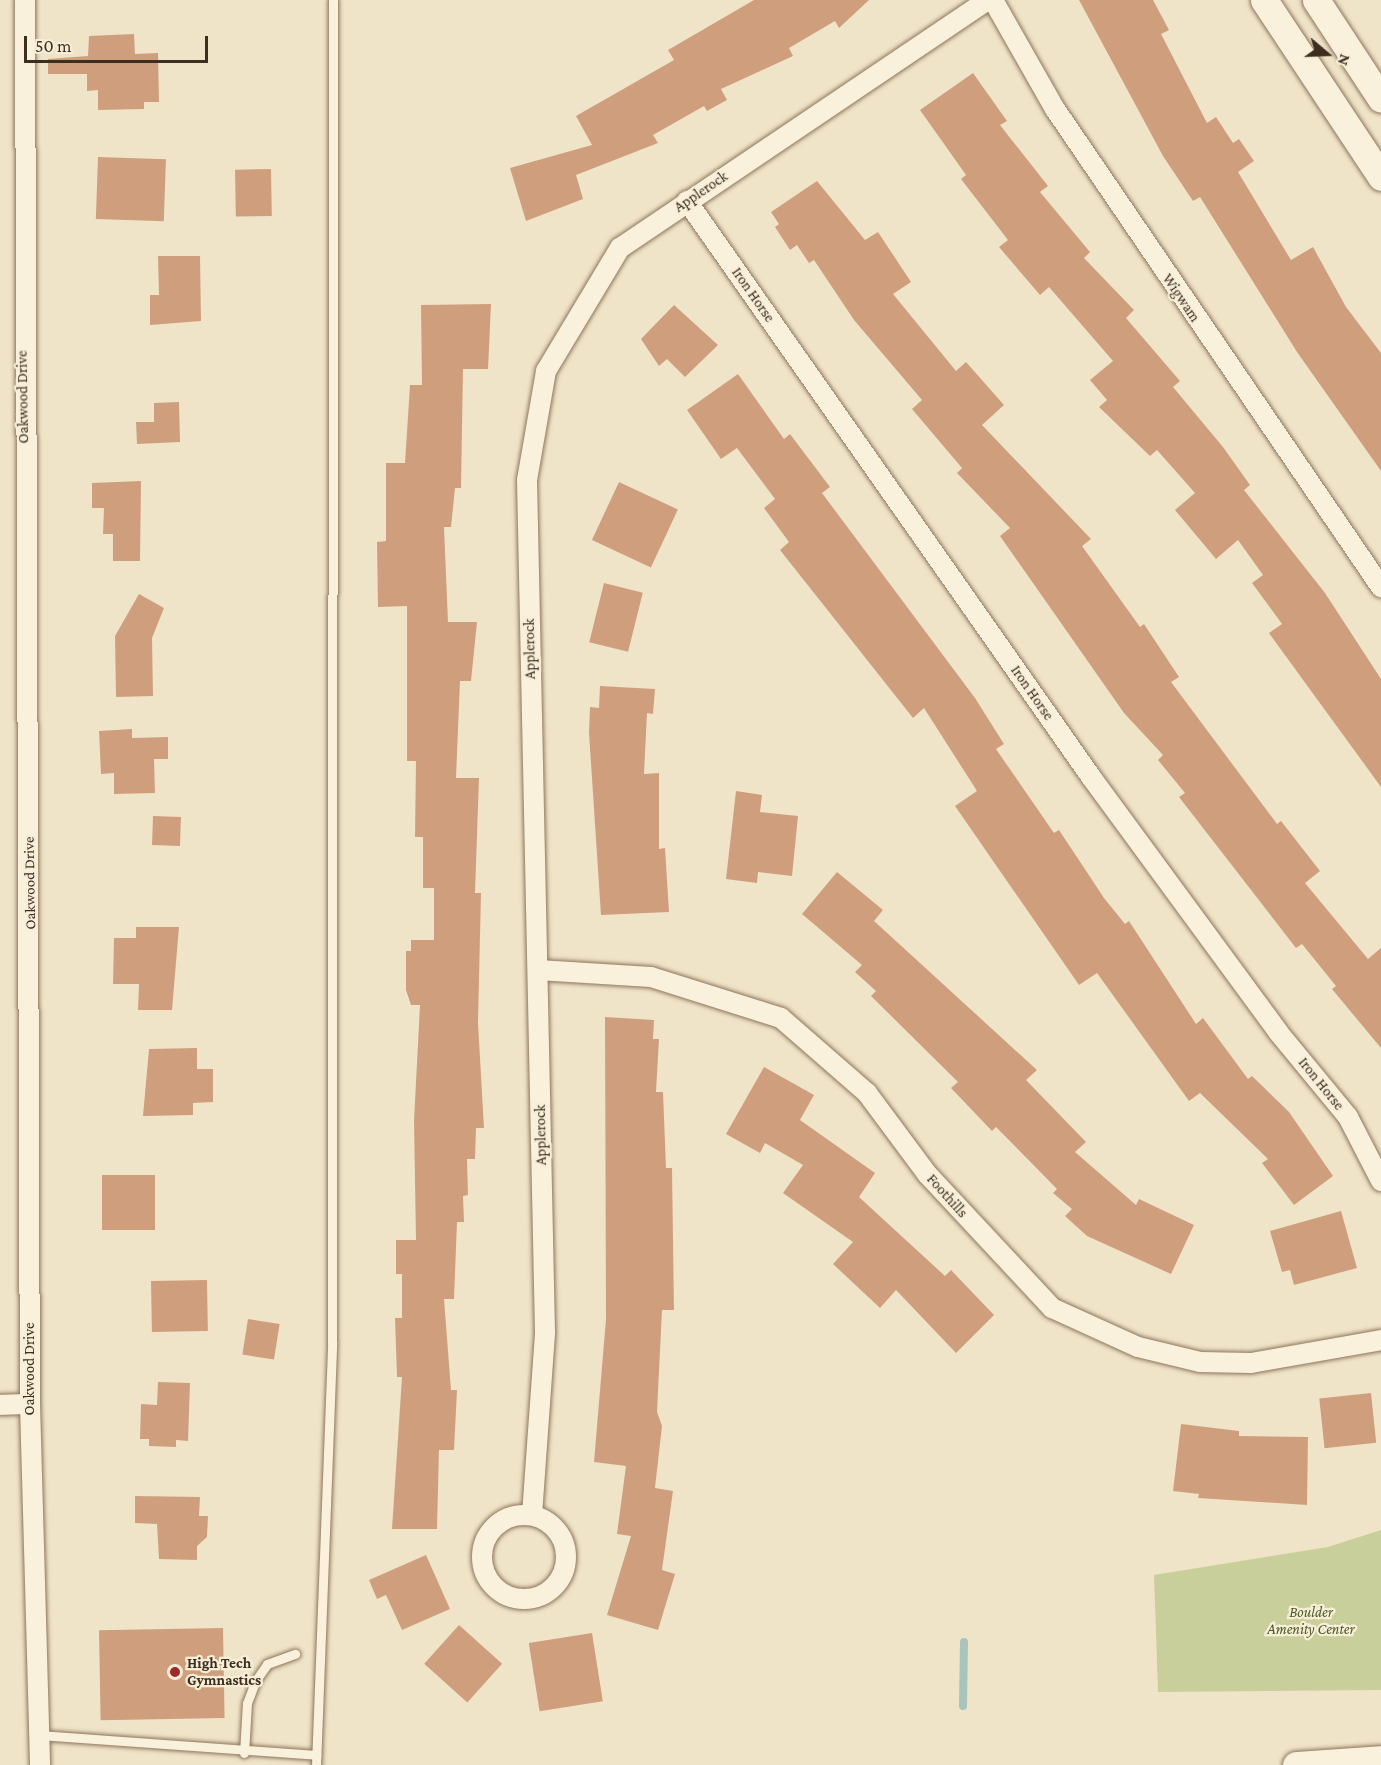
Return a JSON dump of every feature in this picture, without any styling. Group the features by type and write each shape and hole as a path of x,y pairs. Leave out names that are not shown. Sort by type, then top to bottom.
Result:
{"main road":[{"path":"1264,0 1381,177"},
{"path":"1316,0 1381,99"},
{"path":"1296,1765 1381,1759"}],"street":[{"name":"Oakwood Drive","path":"25,0 30,1404 40,1765"},
{"name":"Applerock","path":"532,1515 545,1332 527,480 534,424 546,371 620,248 987,0"},
{"name":"Wigwam","path":"993,0 1055,110 1381,587"},
{"name":"Iron Horse","path":"687,201 1090,777 1278,1032 1348,1117 1381,1181"},
{"name":"Foothills","path":"538,970 651,977 781,1018 867,1093 928,1175 1052,1308 1138,1347 1200,1362 1251,1363 1381,1340"},
{"path":"0,1405 30,1404"},
{"path":"532,1515 556,1528 566,1554 565,1568 549,1591 522,1599 498,1590 482,1557 497,1524 532,1515"}],"lane":[{"path":"315,1765 333,1331 333,0"},
{"path":"244,1753 247,1703 256,1680 267,1664 295,1654"},
{"path":"39,1735 244,1753 316,1755"}],"green space":[{"name":"Boulder Amenity Center","path":"1381,1530 1381,1690 1158,1692 1154,1575 1328,1547"}],"building":[{"path":"754,0 869,0 839,28 835,21 789,48 793,56 721,89 727,100 707,111 704,106 653,135 658,143 576,175 583,199 526,221 510,168 592,145 576,116 674,60 668,50"},
{"path":"1079,0 1153,0 1169,30 1161,34 1207,123 1216,117 1233,143 1239,139 1254,161 1238,172 1291,260 1313,247 1346,307 1381,353 1381,471 1297,352 1200,197 1193,201 1163,156"},
{"path":"134,34 135,54 158,53 159,102 144,102 144,109 98,110 98,90 87,91 87,74 48,74 48,59 88,56 89,36"},
{"path":"973,73 1007,121 1000,125 1048,186 1040,192 1090,252 1084,258 1134,310 1126,318 1180,381 1173,387 1223,447 1250,485 1244,490 1325,593 1381,679 1381,787 1269,633 1282,624 1252,583 1263,575 1238,540 1216,559 1175,510 1195,493 1157,450 1150,456 1099,407 1107,400 1090,380 1113,361 1049,287 1040,295 999,247 1008,240 961,179 966,175 920,110"},
{"path":"98,157 166,159 164,221 96,219"},
{"path":"271,169 272,216 236,217 235,170"},
{"path":"817,181 865,240 878,232 911,282 893,294 956,371 966,362 1004,405 982,425 1091,539 1082,546 1140,627 1144,624 1179,677 1171,682 1277,824 1281,821 1320,871 1305,883 1368,959 1381,948 1381,1048 1332,989 1336,986 1302,944 1296,948 1179,797 1185,793 1158,760 1163,755 1124,713 1000,536 1010,528 957,473 962,468 912,409 922,400 854,320 814,260 809,263 797,245 790,250 775,227 779,224 771,212"},
{"path":"158,256 200,256 201,321 150,325 150,295 159,295"},
{"path":"491,304 488,369 463,369 461,488 455,488 451,527 444,527 448,622 477,622 471,681 460,681 456,778 479,778 475,893 481,893 478,1023 484,1128 476,1128 475,1159 467,1159 468,1195 463,1196 464,1222 457,1222 454,1299 444,1299 451,1390 457,1390 454,1450 439,1450 437,1529 392,1529 402,1377 397,1377 395,1318 402,1318 402,1274 396,1274 396,1240 416,1240 414,1121 420,1005 411,1005 406,990 406,951 411,951 411,940 434,940 434,888 423,888 423,837 415,837 416,761 407,761 407,606 378,607 377,542 386,541 386,463 405,463 410,385 422,385 421,305"},
{"path":"674,305 718,345 685,377 667,359 659,366 641,339"},
{"path":"738,374 784,439 790,434 830,487 822,493 975,698 1004,744 996,749 1054,833 1059,830 1104,898 1125,924 1129,921 1196,1024 1203,1018 1248,1079 1252,1076 1289,1112 1333,1176 1294,1205 1262,1163 1268,1159 1200,1093 1189,1101 1097,973 1079,985 955,806 977,791 924,708 913,718 780,550 789,542 764,508 775,499 737,448 721,459 687,410"},
{"path":"179,402 180,442 137,444 136,422 154,422 154,403"},
{"path":"141,481 140,561 113,561 113,534 103,534 104,508 92,508 92,483"},
{"path":"619,482 678,509 651,567 592,540"},
{"path":"604,583 643,593 628,652 589,642"},
{"path":"139,594 164,608 152,638 153,696 116,697 115,636"},
{"path":"600,686 655,689 653,714 647,713 644,774 659,773 659,849 665,848 669,912 601,915 589,733 590,707 599,708"},
{"path":"132,729 132,738 168,737 168,759 154,759 155,793 114,794 114,773 101,774 99,731"},
{"path":"736,791 762,795 760,812 798,816 792,876 758,872 757,883 726,879"},
{"path":"153,816 181,817 180,846 152,845"},
{"path":"837,872 883,910 874,921 1037,1070 1026,1080 1086,1142 1075,1152 1136,1205 1139,1199 1194,1225 1171,1274 1087,1236 1065,1216 1072,1209 1053,1193 1057,1189 996,1127 992,1131 951,1088 958,1082 871,996 876,991 855,972 862,965 802,914"},
{"path":"136,927 179,927 172,1010 138,1010 139,984 113,984 114,938 136,938"},
{"path":"605,1017 654,1020 653,1039 659,1039 656,1092 663,1092 666,1168 672,1168 674,1310 662,1310 657,1412 662,1426 655,1488 673,1491 662,1570 675,1574 658,1630 607,1615 631,1536 617,1534 626,1466 594,1462 606,1319"},
{"path":"197,1048 197,1069 213,1069 213,1102 193,1103 193,1115 143,1116 149,1049"},
{"path":"764,1067 814,1095 800,1120 875,1173 859,1197 945,1276 951,1270 994,1315 956,1353 896,1290 880,1308 833,1264 853,1242 783,1193 803,1165 765,1143 760,1153 726,1134"},
{"path":"102,1175 155,1175 155,1230 102,1230"},
{"path":"1341,1211 1357,1268 1294,1285 1290,1270 1282,1272 1270,1231"},
{"path":"207,1280 208,1331 152,1332 151,1281"},
{"path":"248,1319 280,1324 274,1360 242,1355"},
{"path":"158,1382 190,1383 188,1441 176,1440 176,1447 149,1446 149,1439 140,1439 141,1404 157,1405"},
{"path":"1371,1393 1376,1443 1325,1448 1319,1398"},
{"path":"1181,1424 1239,1431 1239,1436 1308,1437 1307,1505 1198,1498 1199,1494 1173,1491"},
{"path":"135,1496 200,1497 199,1516 208,1516 207,1537 197,1546 197,1560 159,1559 157,1524 135,1523"},
{"path":"426,1555 450,1609 402,1630 386,1595 377,1599 369,1580"},
{"path":"459,1625 502,1664 467,1702 424,1664"},
{"path":"223,1628 225,1718 101,1720 99,1630"},
{"path":"592,1633 603,1701 540,1711 529,1643"}],"waterway":[{"path":"963,1706 964,1642"}],"place":[{"name":"High Tech Gymnastics","path":"175,1672"}]}
